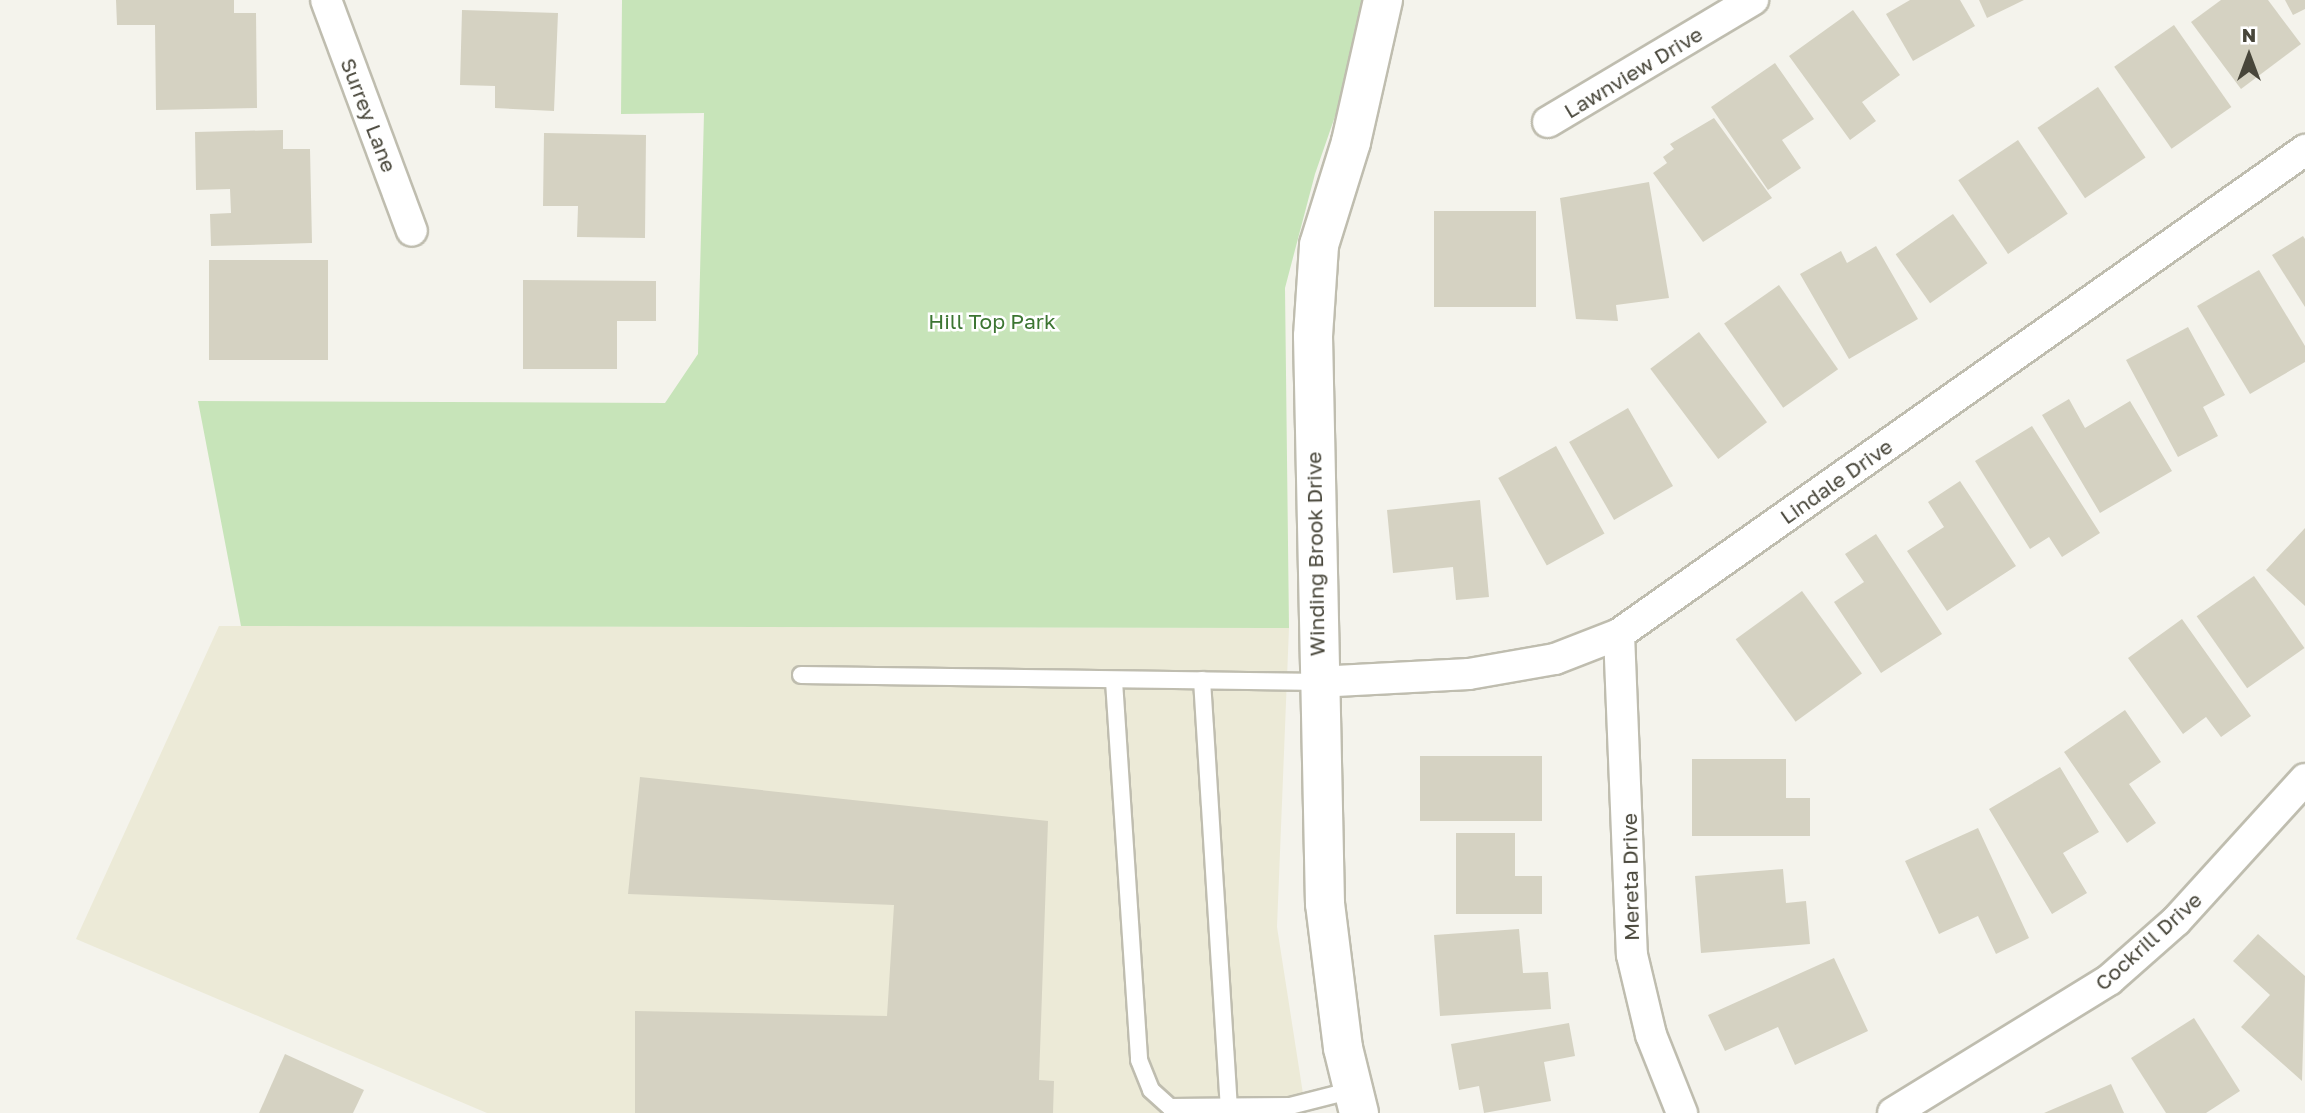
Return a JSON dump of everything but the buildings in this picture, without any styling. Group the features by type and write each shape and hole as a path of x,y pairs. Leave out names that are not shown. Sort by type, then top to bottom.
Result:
{"street":[{"name":"Surrey Lane","path":"326,0 412,231"},
{"name":"Winding Brook Drive","path":"1356,1102 1325,904 1312,486 1319,245 1351,142 1383,0"},
{"name":"Lawnview Drive","path":"1548,122 1753,0"},
{"name":"Lindale Drive","path":"1317,682 1469,674 1555,659 1619,634 2305,150"},
{"name":"Mereta Drive","path":"1619,634 1632,955 1651,1035 1682,1113"},
{"name":"Cockrill Drive","path":"1893,1113 2109,980 2176,921 2305,779"}],"lane":[{"path":"801,675 1317,682"},
{"path":"1202,680 1229,1107"},
{"path":"1114,681 1139,1060 1151,1090 1170,1107 1356,1102"}],"shaded area":[{"path":"219,626 1289,628 1277,927 1306,1113 487,1113 76,939"}],"green space":[{"name":"Hill Top Park","path":"622,0 1365,0 1356,56 1315,174 1285,288 1289,628 241,626 198,401 665,403 698,354 704,113 621,114"}]}
